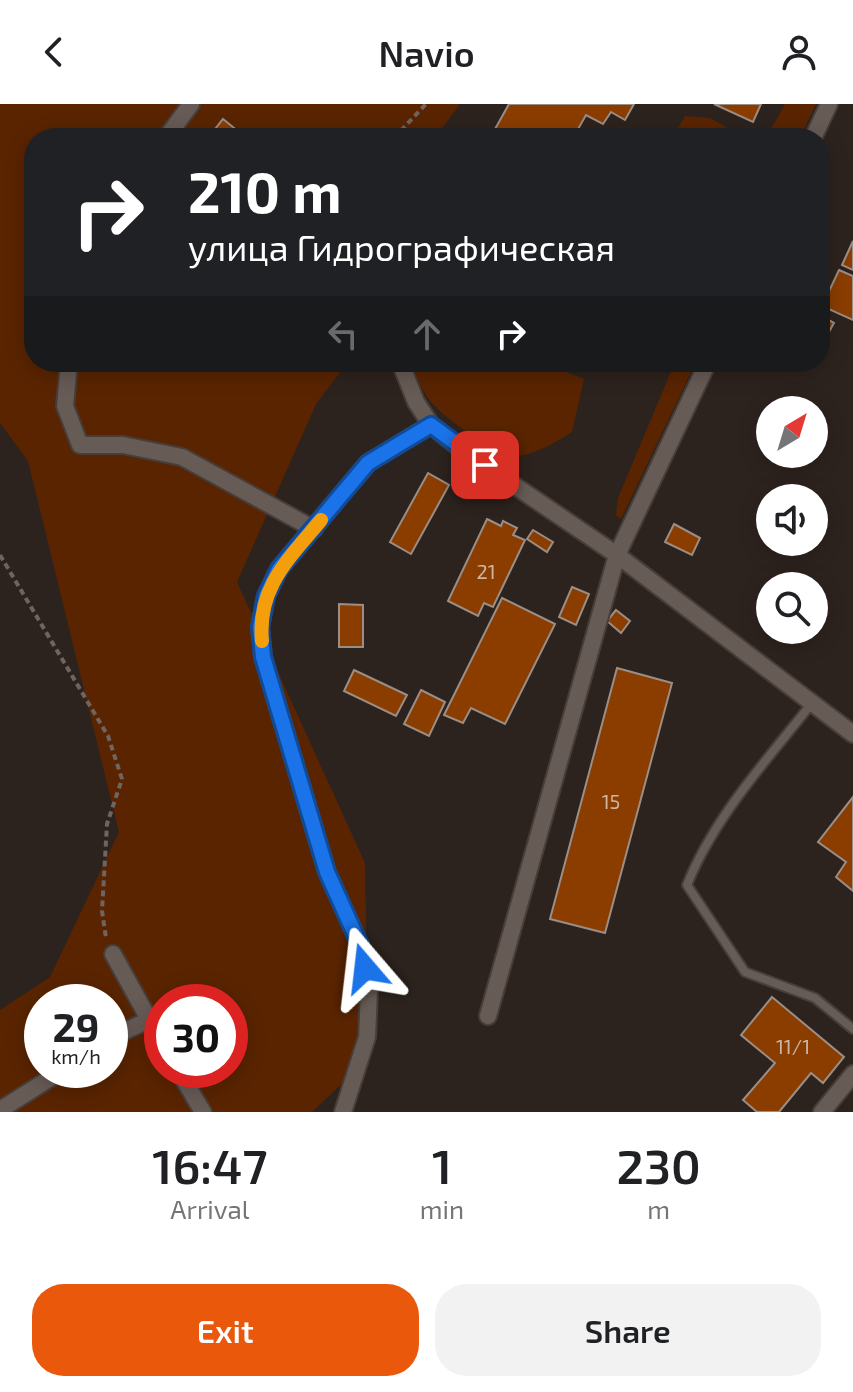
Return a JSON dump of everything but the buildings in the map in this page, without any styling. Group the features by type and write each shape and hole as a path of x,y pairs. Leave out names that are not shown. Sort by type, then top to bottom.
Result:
{"street":[{"path":"173,128 191,104"},
{"path":"818,128 829,104"},
{"path":"68,372 65,406 80,445 123,445 182,457 314,529"},
{"path":"404,372 416,402 431,425 462,450 617,555 853,734"},
{"path":"488,1016 617,555 703,372"},
{"path":"343,1112 367,1037 369,990 360,945 327,872 263,657 260,627 266,596 279,569 368,463 431,425"},
{"path":"113,954 144,1011"},
{"path":"822,1112 853,1074"},
{"path":"0,1110 35,1088"},
{"path":"189,1088 203,1112"}],"lane":[{"path":"812,703 733,805 698,858 687,885 745,972 815,998 853,1029"}],"path":[{"path":"403,128 426,104"},
{"path":"0,555 108,736 122,779 107,824 102,911 104,932 113,954"}],"shaded area":[{"path":"0,104 460,104 442,128 24,128 24,372 340,372 316,404 237,582 365,863 368,1059 312,1112 0,1112 0,1010 24,994 24,1088 128,1088 128,984 39,984 50,977 119,832 28,461 0,423"},
{"path":"785,104 816,104 805,128 772,128"},
{"path":"685,116 710,118 728,128 678,128"},
{"path":"415,372 566,372 584,379 572,432 537,451 514,456 496,450 458,426 428,398"},
{"path":"671,372 691,372 621,519 616,515 618,498"}],"slow traffic":[{"path":"262,641 260,627 266,596 279,569 321,520"}],"route":[{"path":"365,968 360,945 327,872 263,657 260,627 266,596 279,569 368,463 431,425 485,465"}]}
